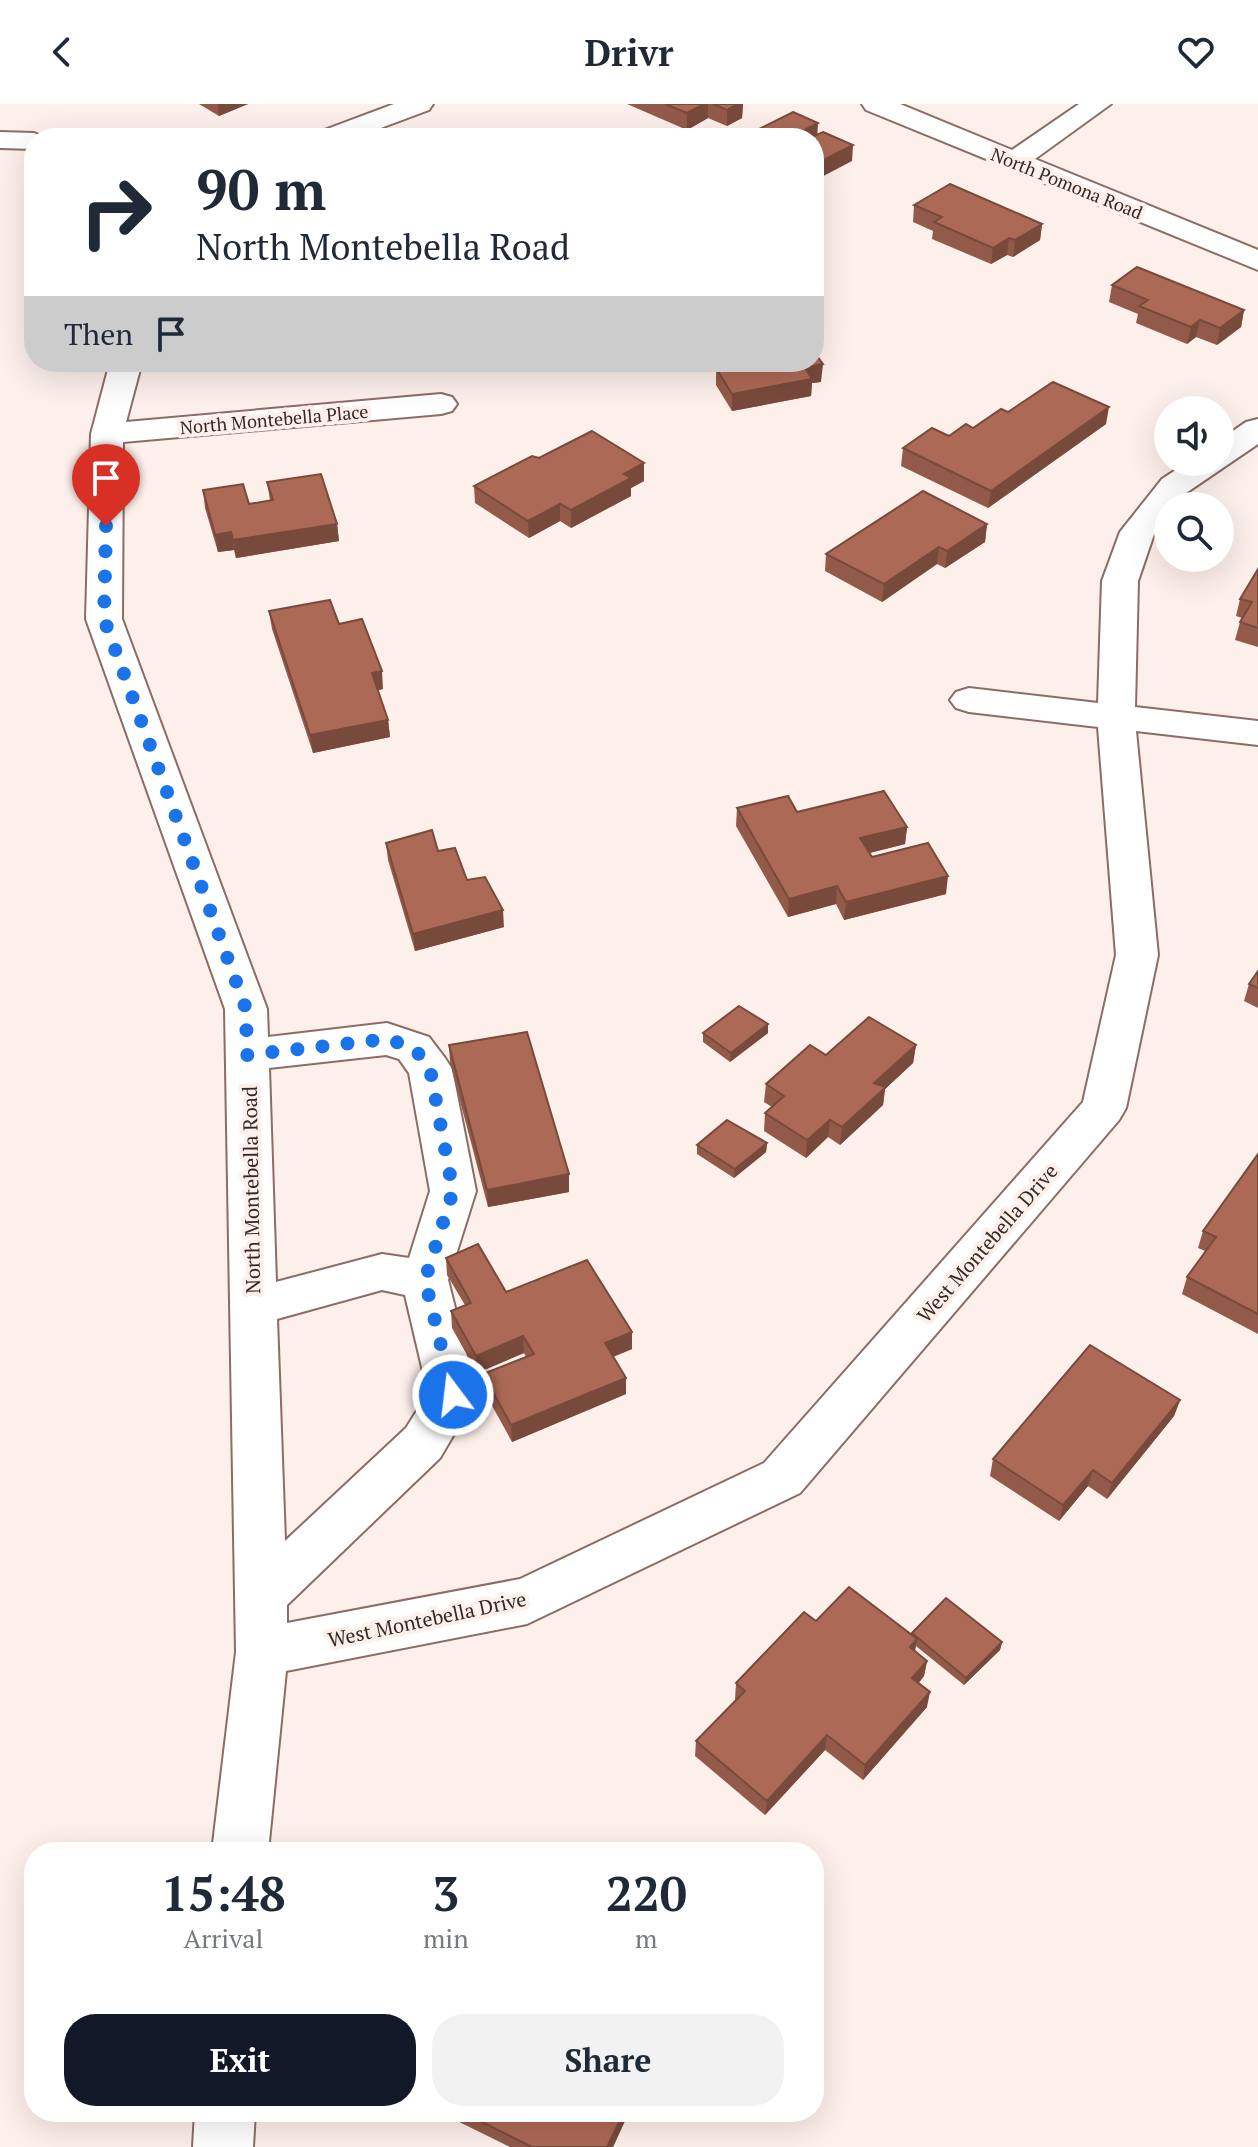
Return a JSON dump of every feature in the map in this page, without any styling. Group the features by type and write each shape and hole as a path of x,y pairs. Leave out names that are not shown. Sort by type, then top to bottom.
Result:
{"street":[{"path":"355,128 419,104"},
{"name":"North Pomona Road","path":"876,104 1258,261"},
{"path":"1014,161 1097,104"},
{"path":"0,140 24,141"},
{"name":"North Montebella Road","path":"123,372 107,434 104,619 246,1009 262,1652 241,1842"},
{"name":"North Montebella Place","path":"107,434 441,404"},
{"path":"1234,445 1258,429"},
{"name":"West Montebella Drive","path":"262,1652 527,1601 782,1478 1104,1108 1137,955 1116,717 1120,581 1137,532 1174,486 1189,476"},
{"path":"969,700 1258,733"},
{"path":"247,1055 387,1039 414,1048 430,1069 453,1191 425,1280 453,1395 423,1443 262,1595"},
{"path":"254,1307 382,1272 425,1280"},
{"path":"223,2147 224,2122"}],"building":[{"path":"665,104 704,104 687,113"},
{"path":"713,104 738,104 727,110"},
{"path":"793,112 818,123 808,128 761,128"},
{"path":"824,132 853,145 824,160"},
{"path":"950,184 1042,224 1015,240 1009,238 993,248 934,222 942,217 914,205"},
{"path":"1137,267 1244,310 1220,328 1200,320 1191,327 1139,306 1148,300 1112,285"},
{"path":"718,372 808,372 812,379 732,394"},
{"path":"1053,382 1109,407 991,491 903,448 932,428 949,436 966,424 973,428 1001,409 1008,412"},
{"path":"592,431 644,463 624,474 631,478 571,510 560,504 528,521 474,486 532,456 539,458"},
{"path":"321,474 337,524 233,540 231,532 215,535 203,490 243,484 249,504 273,500 267,482"},
{"path":"923,491 987,524 947,551 939,547 884,584 826,554"},
{"path":"1258,569 1258,628 1240,622 1252,602 1240,599"},
{"path":"330,600 339,624 362,619 382,671 372,673 388,720 310,735 269,611"},
{"path":"884,791 907,827 860,838 872,857 928,843 948,876 846,902 837,886 789,899 737,808 788,796 797,812"},
{"path":"432,830 438,851 455,848 467,880 485,877 503,910 413,934 386,843"},
{"path":"1258,971 1258,988 1249,984"},
{"path":"739,1006 768,1024 731,1053 703,1033"},
{"path":"869,1017 916,1045 874,1083 886,1087 842,1127 830,1120 807,1140 765,1113 784,1096 766,1084 810,1045 826,1055"},
{"path":"527,1032 569,1174 487,1190 449,1045"},
{"path":"727,1120 767,1143 735,1169 697,1145"},
{"path":"1258,1154 1258,1314 1187,1277 1216,1237 1203,1231"},
{"path":"478,1244 506,1292 587,1260 632,1332 605,1343 626,1378 511,1425 483,1374 534,1354 523,1336 476,1356 451,1311 471,1303 446,1258"},
{"path":"1090,1345 1180,1400 1112,1483 1093,1470 1063,1505 993,1459"},
{"path":"849,1587 917,1639 910,1647 927,1661 912,1678 930,1692 865,1765 827,1735 767,1801 696,1741 745,1691 736,1683 804,1612 816,1621"},
{"path":"946,1598 1002,1642 966,1678 912,1633"},
{"path":"482,2122 619,2122 607,2147 532,2147"}],"route":[{"path":"106,526 104,619 246,1009 247,1055 387,1039 414,1048 430,1069 453,1191 425,1280 453,1395"}]}
